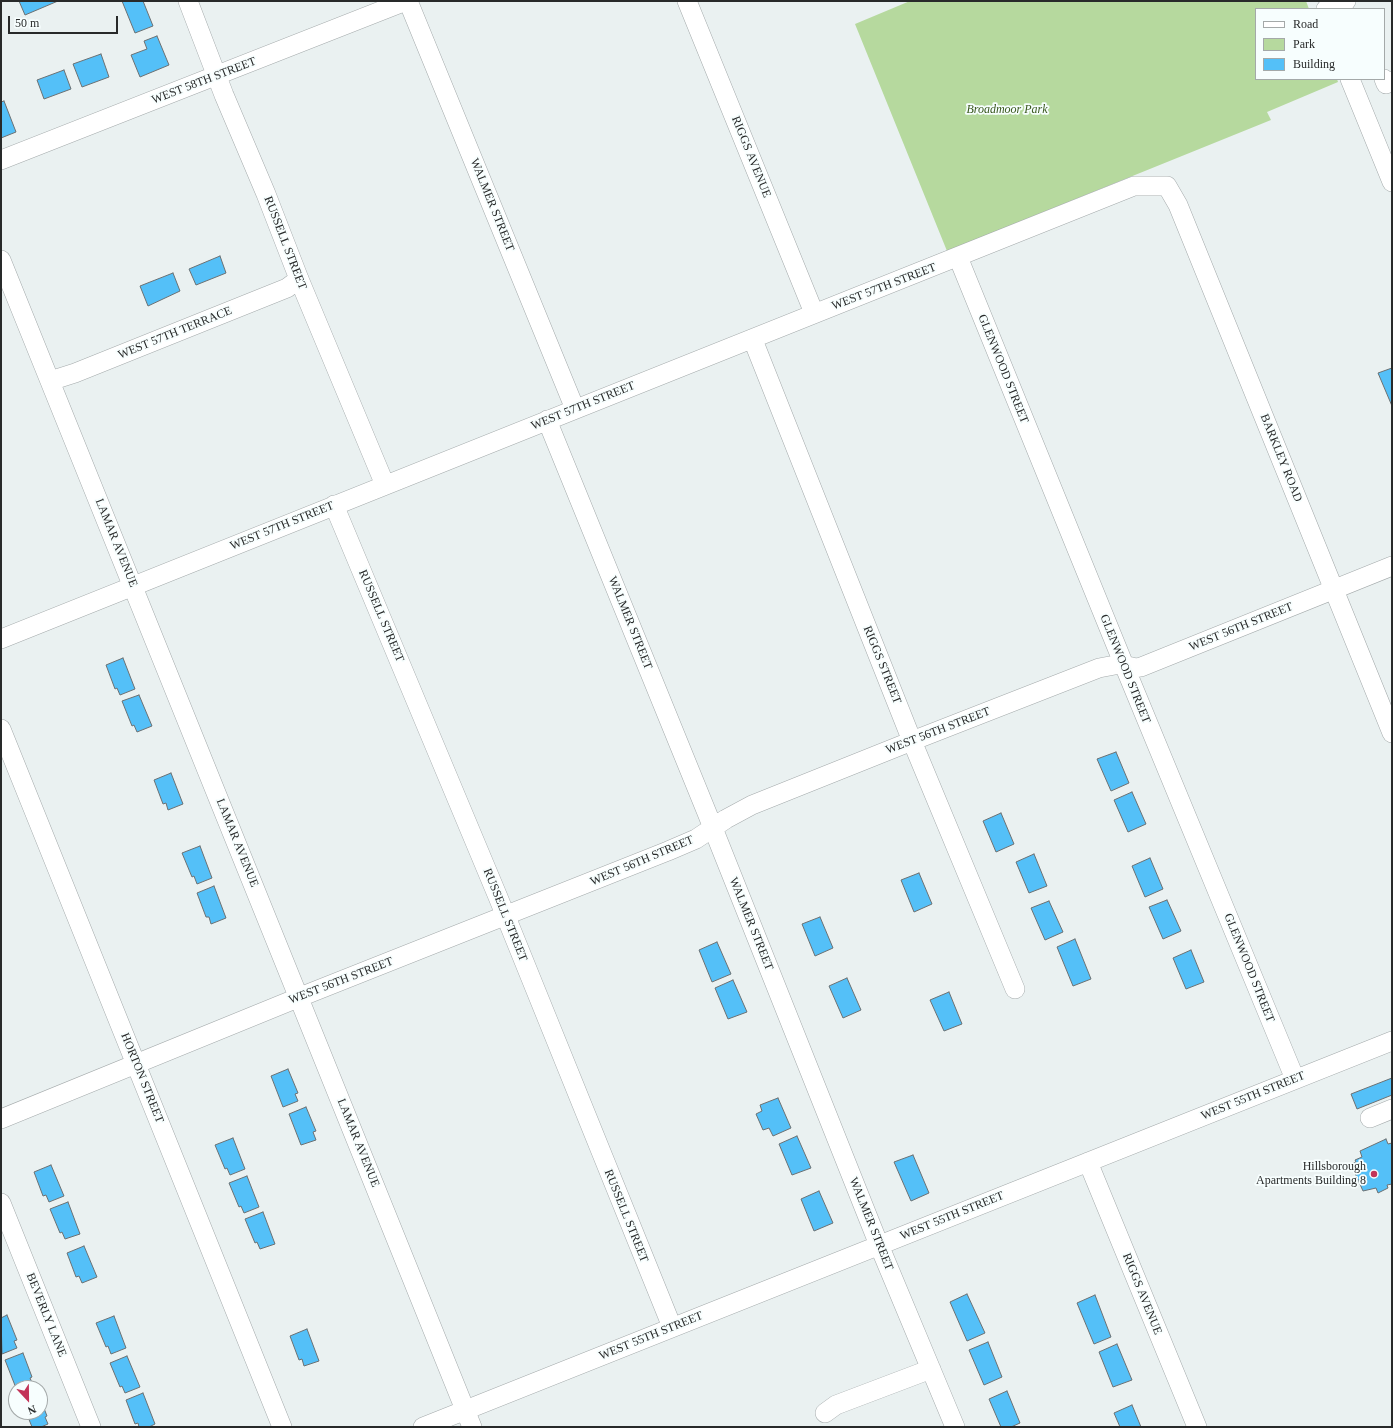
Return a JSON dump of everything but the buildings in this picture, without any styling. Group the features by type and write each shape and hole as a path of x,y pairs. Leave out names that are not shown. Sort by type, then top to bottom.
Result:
{"street":[{"name":"RUSSELL STREET","path":"188,1 299,279 385,485"},
{"name":"WEST 58TH STREET","path":"1,160 407,1"},
{"name":"WALMER STREET","path":"407,1 575,409"},
{"name":"RIGGS AVENUE","path":"687,1 814,313"},
{"path":"1328,8 1346,1"},
{"path":"1350,80 1391,175"},
{"path":"1384,80 1386,84 1392,81"},
{"name":"WEST 57TH STREET","path":"1,639 547,420 753,340 814,313 958,258 1134,186 1167,186"},
{"name":"BARKLEY ROAD","path":"1167,186 1178,205 1392,733"},
{"name":"GLENWOOD STREET","path":"958,258 1124,666 1295,1079"},
{"name":"LAMAR AVENUE","path":"1,260 300,997 472,1427"},
{"name":"WEST 57TH TERRACE","path":"50,381 75,373 280,291 299,279"},
{"name":"RIGGS STREET","path":"753,340 912,741 1015,989"},
{"name":"WALMER STREET","path":"547,420 879,1245 955,1427"},
{"name":"RUSSELL STREET","path":"334,505 506,917 672,1327"},
{"name":"WEST 56TH STREET","path":"1,1119 300,997 506,917 690,842 712,827 759,802 912,741 1099,668 1115,664 1141,667 1392,566"},
{"name":"HORTON STREET","path":"1,729 282,1427"},
{"name":"WEST 55TH STREET","path":"423,1427 1392,1041"},
{"path":"1370,1118 1392,1109"},
{"name":"RIGGS AVENUE","path":"1088,1162 1197,1427"},
{"name":"BEVERLY LANE","path":"1,1203 92,1427"},
{"path":"825,1413 836,1405 930,1369"}],"green space":[{"name":"Broadmoor Park","path":"910,1 1306,1 1309,8 1255,8 1255,80 1337,80 1338,82 1267,112 1271,120 947,251 855,24"}],"place":[{"name":"Hillsborough Apartments Building 8","path":"1374,1174"}]}
